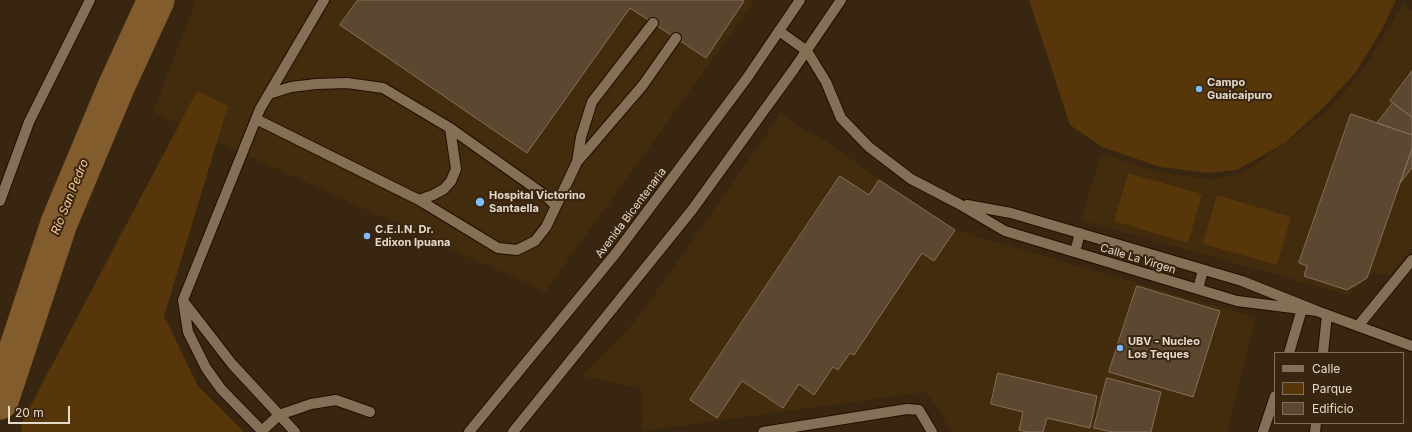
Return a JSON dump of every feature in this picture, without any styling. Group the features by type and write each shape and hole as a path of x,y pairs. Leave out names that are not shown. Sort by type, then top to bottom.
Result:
{"street":[{"path":"0,201 29,122 90,0"},
{"path":"324,0 260,109 202,249 183,300 188,332 206,368 221,389 263,432 279,415 311,404 336,400 370,412"},
{"name":"Avenida Bicentenaria","path":"469,432 616,253 747,78 800,0"},
{"path":"515,432 692,210 807,51 841,0"},
{"path":"577,162 581,137 592,102 653,23"},
{"name":"Calle La Virgen","path":"779,31 807,51 826,82 841,118 869,147 911,179 959,204 1005,231 1237,301 1317,311"},
{"path":"256,119 419,200 498,248 517,250 535,241 546,227 577,162 643,85 676,38"},
{"path":"269,94 291,87 316,84 347,83 383,88 450,128 546,196 556,206"},
{"path":"419,200 433,196 444,189 451,181 456,170 450,128"},
{"name":"Calle La Virgen","path":"959,204 1011,213 1242,281 1327,315 1412,346"},
{"path":"1075,252 1080,233"},
{"path":"1358,326 1412,260"},
{"path":"1198,289 1203,270"},
{"path":"183,300 232,364 295,432"},
{"path":"1289,352 1302,309"},
{"path":"1323,352 1327,315"},
{"path":"1263,432 1274,399"},
{"path":"763,432 907,409 919,410 932,432"}],"shaded area":[{"name":"Hospital Victorino Santaella","path":"196,0 755,0 545,292 153,112"},
{"path":"1403,4 1412,11 1412,248 1390,275 1372,273 1348,295 1081,220 1101,153 1154,171 1213,180 1244,172 1329,109 1363,70"},
{"path":"781,113 801,128 816,135 843,153 879,180 955,230 1256,318 1227,432 951,432 938,408 925,392 643,431 641,388 582,376 636,320"}],"green space":[{"name":"Campo Guaicaipuro","path":"1029,0 1396,0 1382,29 1356,72 1325,106 1285,143 1237,170 1208,173 1160,167 1102,147 1070,125"},
{"path":"197,91 228,106 164,316 198,386 244,432 21,432 23,420"},
{"path":"1128,173 1202,194 1188,243 1114,221"},
{"path":"1217,195 1291,217 1277,265 1203,244"}],"building":[{"path":"358,0 744,1 706,58 630,8 527,153 340,25"},
{"path":"1412,71 1412,117 1390,101"},
{"path":"1393,103 1412,117 1412,135 1377,123"},
{"path":"1351,114 1412,135 1412,149 1367,278 1347,290 1304,276 1307,266 1299,263"},
{"path":"1412,149 1412,168 1400,183"},
{"path":"840,176 869,195 879,180 955,230 934,261 922,253 854,355 850,353 838,370 833,367 814,395 799,384 783,408 742,381 717,418 690,400"},
{"path":"1137,286 1220,311 1193,397 1109,372"},
{"path":"998,373 1097,396 1090,428 1047,418 1043,432 1027,432 1019,430 1023,412 991,404"},
{"path":"1107,378 1161,392 1151,432 1112,432 1094,428"}],"waterway":[{"name":"Río San Pedro","path":"0,401 59,223 116,87 156,0"}],"place":[{"name":"Campo Guaicaipuro","path":"1199,89"},
{"name":"Hospital Victorino Santaella","path":"480,202"},
{"name":"C.E.I.N. Dr. Edixon Ipuana","path":"367,236"},
{"name":"UBV - Nucleo Los Teques","path":"1120,348"}]}
